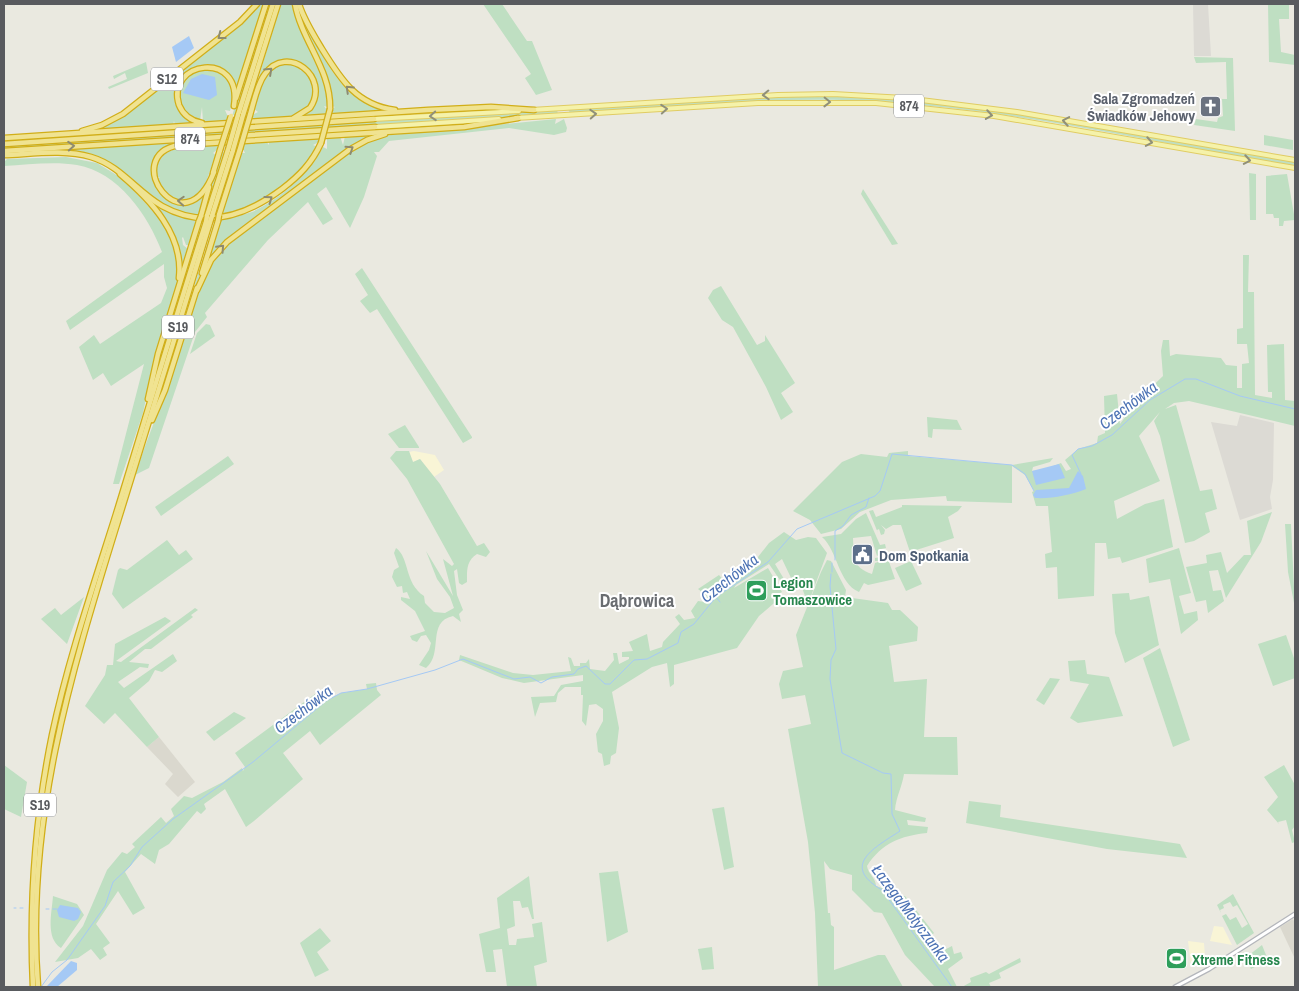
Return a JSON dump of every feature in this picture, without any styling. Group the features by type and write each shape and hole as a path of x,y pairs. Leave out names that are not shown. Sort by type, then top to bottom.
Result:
{"highway":[{"name":"S12","path":"4,138 64,134 96,127 123,114 243,19 257,4"},
{"path":"144,420 155,365 266,4"},
{"name":"S19","path":"241,115 273,4"},
{"name":"S19","path":"33,987 34,860 52,736 78,636 144,420 278,4"},
{"path":"4,155 69,154 92,157 119,170 153,200 171,210 196,218 221,218 248,211 268,199 302,172 321,144 330,109 325,73 302,27 295,4"},
{"path":"299,4 312,32 337,74 350,90 378,107 409,112"},
{"path":"146,432 163,395 250,115 265,74 278,64 295,62 304,66 312,76 316,87 315,97 310,108 304,114 282,120"},
{"path":"216,125 193,121 182,112 178,102 178,92 187,75 203,67 221,71 233,84 235,94 234,106"},
{"path":"64,134 491,107 534,110"},
{"path":"214,172 204,193 186,202 173,201 164,196 156,185 154,176 155,165 161,154 168,148 180,145 483,125 518,118"},
{"name":"874","path":"4,144 374,119"},
{"name":"874","path":"4,151 375,127"},
{"path":"197,290 214,256 236,235 352,147 374,137 401,131"},
{"path":"92,157 122,176 168,227 179,258 176,296"},
{"name":"S19","path":"38,987 37,900 40,847 56,742 77,657 208,222"}],"main road":[{"name":"874","path":"374,119 778,95 877,96 967,104 1295,160"},
{"name":"874","path":"375,127 758,103 876,103 971,112 1295,168"},
{"path":"1175,987 1209,969 1295,914"}],"shaded area":[{"path":"1193,4 1208,4 1211,56 1194,56"},
{"path":"1240,415 1274,423 1273,480 1270,497 1272,509 1240,520 1211,422 1237,426"},
{"path":"414,451 435,455 444,470 434,477 420,459 413,462 409,452"},
{"path":"159,737 195,782 178,797 165,784 173,774 147,747"},
{"path":"1293,919 1295,923 1295,959 1280,927"},
{"path":"1214,926 1223,927 1232,945 1210,941"},
{"path":"1188,941 1204,943 1205,957 1191,965"}],"green space":[{"path":"260,4 264,4 237,94 229,76 210,67 195,69 182,79 178,105 197,124 175,125 174,121 173,125 89,131 111,123 247,17"},
{"path":"267,4 270,4 237,112 232,116"},
{"path":"280,4 293,4 309,41 326,93 328,107 324,106 327,110 326,116 300,118 313,103 316,85 314,77 309,70 302,64 291,61 267,70 248,115"},
{"path":"483,4 502,4 527,41 532,41 552,90 536,95 525,78 531,74"},
{"path":"1268,4 1289,4 1289,19 1279,19 1281,52 1295,55 1295,65 1269,62"},
{"path":"298,7 323,56 339,80 357,98 389,112 332,116 332,109 335,107 332,106 328,80"},
{"path":"1194,57 1233,58 1235,131 1194,125 1196,119 1217,122 1218,118 1223,116 1222,99 1227,99 1226,62 1196,63"},
{"path":"146,62 148,73 109,89 108,87 127,79 125,73 114,79 113,76"},
{"path":"290,63 300,68 300,71 301,69 304,71 311,79 315,98 310,106 303,112 293,116 251,120 252,115 258,112 254,109 264,79 274,68 281,64"},
{"path":"200,69 218,72 228,80 233,93 230,111 225,110 228,117 227,121 203,122 202,107 200,121 184,111 180,100 180,87 183,81"},
{"path":"810,96 871,98 993,110 1114,129 1295,162 1295,167 1039,120 936,106 845,100 805,100 687,105 570,113 568,109"},
{"path":"495,108 510,109 4,141 4,139"},
{"path":"557,110 558,114 4,149 4,145"},
{"path":"556,119 555,124 564,119 567,128 566,132 554,135 509,128 389,141 379,152 374,152 377,156 364,197 350,228 326,187 317,194 333,219 323,225 308,202 268,240 205,313 207,317 195,332 149,468 135,475 179,354 200,288 216,258 227,245 356,147 381,136"},
{"path":"480,123 174,144 158,156 154,173 156,188 161,195 168,199 184,202 200,198 206,193 198,216 165,206 145,193 116,168 85,154 4,153"},
{"path":"381,134 368,138 233,236 206,266 219,221 252,212 273,201 302,176 323,147 327,149 327,137 340,136 343,145 345,136"},
{"path":"1264,135 1293,140 1293,150 1264,145"},
{"path":"321,137 319,142 313,145 318,147 316,151 301,170 263,201 253,207 221,216 240,153 245,153 242,147 244,142 266,141 269,145 269,141"},
{"path":"220,144 213,153 216,155 203,190 188,199 177,200 171,197 162,187 157,179 160,177 157,177 158,166 162,157 178,148"},
{"path":"237,149 239,149 167,381 156,409"},
{"path":"222,150 224,153 152,386 156,364"},
{"path":"66,157 97,163 123,179 164,223 176,250 177,284 153,365 143,413 119,484 113,484 144,364 111,386 103,373 93,380 79,347 94,335 100,344 161,303 167,288 164,277 164,264 70,330 66,321 162,252 140,210 130,197 106,176 92,169 68,164 49,163 4,166 4,162 7,159"},
{"path":"1249,173 1256,174 1256,220 1250,220"},
{"path":"1287,174 1295,220 1284,221 1283,226 1279,226 1279,218 1274,218 1273,214 1266,214 1266,176"},
{"path":"863,189 898,244 892,245 861,194"},
{"path":"140,193 167,211 197,221 190,245 186,245 182,238 183,245 188,249 181,273 178,248 170,229"},
{"path":"1243,255 1249,255 1248,292 1254,292 1255,395 1272,398 1272,392 1268,392 1267,345 1284,344 1285,400 1295,401 1295,426 1189,401 1174,403 1165,409 1176,405 1200,491 1212,489 1217,509 1205,513 1210,532 1194,541 1185,543 1160,436 1154,421 1160,412 1139,436 1160,481 1114,501 1117,519 1145,504 1164,499 1173,547 1122,563 1120,557 1108,559 1106,543 1095,543 1094,596 1058,599 1057,567 1046,568 1045,554 1052,552 1048,506 1036,506 1032,492 1034,491 1025,475 1012,466 1012,503 947,501 946,496 891,500 860,512 841,529 821,534 810,520 793,511 842,462 861,454 887,457 889,453 908,451 908,456 1012,465 1053,458 1050,462 1033,467 1032,471 1046,469 1061,463 1066,471 1071,469 1065,460 1078,449 1097,443 1098,436 1105,433 1104,396 1117,394 1120,424 1137,401 1163,376 1161,351 1163,340 1169,340 1170,356 1176,354 1221,358 1226,365 1237,366 1237,388 1242,388 1242,364 1249,363 1247,344 1237,344 1237,329 1243,328"},
{"path":"362,268 472,438 463,443 377,309 370,313 360,301 368,295 355,274"},
{"path":"721,286 757,345 765,341 765,335 795,383 781,393 793,412 781,420 766,387 733,327 722,320 708,298 713,290"},
{"path":"206,324 210,325 215,336 190,354 197,333"},
{"path":"927,417 957,420 962,430 933,429 932,438 928,437"},
{"path":"405,425 419,448 399,448 388,434"},
{"path":"396,451 409,451 413,462 420,459 440,484 477,546 484,543 490,552 486,557 477,554 473,557 468,566 467,582 462,585 459,583 457,569 454,571 457,595 463,610 459,614 461,622 453,616 445,619 440,625 437,631 434,654 426,668 419,665 429,650 431,643 426,635 421,636 417,642 412,640 410,636 425,631 415,611 401,600 401,597 410,599 407,592 403,593 402,586 397,587 392,577 394,570 399,567 394,553 396,548 400,552 413,584 424,596 425,603 434,612 445,613 454,608 450,597 437,579 426,551 453,596 443,559 452,566 454,564 407,479 390,458"},
{"path":"228,456 234,464 161,516 155,507"},
{"path":"902,505 962,506 948,517 954,538 910,552 901,525 893,525 886,529 881,525 885,530 884,534 881,535 879,529 877,530 878,533 869,511 873,510 876,517 902,507"},
{"path":"1272,512 1261,542 1226,598 1218,570 1209,571 1213,591 1221,590 1224,601 1208,613 1206,600 1196,602 1186,567 1207,563 1206,555 1221,552 1227,573 1244,555 1251,555 1247,521"},
{"path":"866,513 880,545 885,544 886,548 881,549 880,554 877,556 871,536 853,538 855,561 857,565 872,574 875,563 881,561 875,561 875,558 887,556 895,579 868,585 864,583 859,592 847,582 832,550 822,537 841,534 856,519"},
{"path":"1285,524 1291,524 1295,608 1288,572"},
{"path":"784,532 796,540 808,537 816,538 827,553 808,604 798,577 792,580 782,559 775,564 787,584 784,586 769,564 736,585 734,588 768,568 782,592 778,594 780,598 759,616 737,648 674,665 674,684 670,687 667,663 652,667 612,692 619,728 616,753 611,756 610,764 604,766 602,754 598,752 596,734 603,721 603,709 596,704 589,705 586,726 582,721 583,695 581,695 581,687 565,687 558,693 556,702 540,703 535,717 531,697 554,696 561,685 583,681 583,675 524,683 502,678 459,660 460,655 513,673 533,675 571,671 568,657 571,658 574,666 580,666 580,663 586,663 589,659 590,669 605,671 614,660 613,653 617,653 619,664 629,659 629,657 622,657 622,652 633,651 629,642 647,634 650,651 662,647 663,642 680,624 675,617 679,614 684,620 695,618 691,611 698,601 705,602 707,596 698,589 719,575 725,582 760,565 758,557 769,543"},
{"path":"167,540 179,555 186,550 193,559 123,609 112,594 118,570 120,568 127,570"},
{"path":"1179,548 1191,593 1179,596 1184,614 1197,611 1198,620 1181,634 1170,579 1149,583 1146,559"},
{"path":"827,560 831,561 846,590 845,597 888,603 892,610 900,610 918,627 917,641 889,646 894,682 927,679 924,737 957,737 958,775 904,774 895,810 926,818 925,822 907,820 908,825 928,827 927,833 908,836 892,842 885,846 867,866 876,886 885,889 889,894 905,896 934,933 925,941 927,947 938,953 952,946 954,954 961,952 963,958 948,969 957,987 935,987 905,955 882,913 874,912 852,890 852,875 830,869 824,861 828,913 830,913 831,925 834,927 834,970 878,955 885,955 903,987 818,987 815,913 808,842 788,729 811,724 805,695 782,699 779,684 783,671 803,667 796,635"},
{"path":"911,561 922,584 906,591 895,568"},
{"path":"1129,593 1130,600 1149,596 1159,645 1125,663 1115,633 1112,594"},
{"path":"84,597 67,644 41,619 55,608 61,615"},
{"path":"195,608 198,610 191,615 193,617 151,649 145,649 129,662 149,664 148,668 140,667 118,682 124,688 173,654 177,661 162,672 155,670 149,681 129,698 159,737 147,747 115,713 104,724 85,706 105,675 107,665 113,665 115,644 165,617 171,621 116,661 121,662"},
{"path":"1286,635 1295,661 1295,678 1273,686 1258,644"},
{"path":"1160,648 1190,740 1173,747 1143,658"},
{"path":"1085,660 1087,674 1109,677 1123,716 1078,723 1070,718 1089,684 1070,681 1068,661"},
{"path":"1050,678 1060,679 1044,705 1036,700"},
{"path":"376,683 377,690 381,695 320,745 310,731 283,753 303,779 246,827 225,789 204,804 206,809 201,814 197,811 169,844 159,850 155,864 141,854 125,872 145,908 133,915 118,891 96,924 110,943 103,948 107,955 100,960 91,949 78,958 55,962 83,926 107,870 122,852 127,854 135,847 132,844 161,817 166,823 174,816 171,809 184,796 192,798 223,782 242,768 243,771 245,767 235,753 315,694 319,704 341,693 367,689 366,684"},
{"path":"234,712 246,718 214,741 206,732"},
{"path":"4,765 27,782 21,817 4,809"},
{"path":"1284,765 1295,785 1295,826 1292,830 1295,842 1292,843 1286,820 1278,822 1279,824 1267,810 1278,797 1264,777"},
{"path":"969,801 1001,805 1000,817 1180,844 1187,858 1107,849 966,823"},
{"path":"724,807 734,867 724,870 712,809"},
{"path":"618,871 628,932 607,942 599,873"},
{"path":"529,876 534,919 532,919 528,907 522,908 520,901 513,901 515,926 507,929 509,945 516,945 517,939 534,937 532,924 542,922 547,962 534,966 537,987 507,987 502,949 493,950 496,972 486,972 479,934 500,928 497,898"},
{"path":"1233,894 1254,933 1237,945 1222,916 1226,914 1230,920 1236,917 1242,928 1248,924 1237,905 1233,907 1230,902 1223,905 1224,908 1220,910 1221,913 1217,905"},
{"path":"53,896 77,904 84,915 61,948 56,944 51,931"},
{"path":"320,928 331,941 317,952 329,970 315,977 300,943"},
{"path":"1262,945 1268,960 1251,969 1247,960 1249,955"},
{"path":"712,947 714,969 702,970 698,949"},
{"path":"1020,958 1021,962 999,973 1001,978 989,983 991,987 962,987 971,982 970,978 986,972 989,974"}],"water":[{"path":"189,36 194,48 176,62 172,47"},
{"path":"202,74 215,77 217,95 209,100 183,93 191,79"},
{"path":"1059,464 1065,478 1036,485 1032,471"},
{"path":"1078,471 1083,476 1086,489 1054,497 1035,498 1033,495 1036,490 1069,488"},
{"path":"60,905 78,908 81,912 78,919 74,921 59,917 57,910"},
{"path":"71,961 77,963 77,970 57,987 46,987"}],"waterway":[{"name":"Czechówka","path":"1081,474 1072,455 1078,449 1092,446 1112,435 1150,400 1185,379 1196,379 1240,396 1295,409"},
{"name":"Czechówka","path":"41,987 52,972 67,960 105,906 113,882 130,866 142,847 173,819 253,762 326,701 341,693 367,689 435,670 463,659 514,679 530,677 541,683 552,677 574,674 578,669 586,666 605,684 610,684 634,660 647,659 678,643 681,632 694,624 716,597 768,562 797,529 875,496 880,491 892,454 1012,465 1025,474 1034,491"},
{"name":"Łazęga/Motyczanka","path":"835,560 835,531 843,526 851,515 866,507 869,498"},
{"name":"Łazęga/Motyczanka","path":"832,563 832,572"},
{"name":"Łazęga/Motyczanka","path":"831,574 830,586 836,649 831,660 830,679 842,753 883,773 891,774 892,814 900,831 872,850 862,865 863,872 869,881 882,890 952,987"},
{"name":"Czechówka","path":"716,597 720,602"}],"place":[{"name":"Sala Zgromadzeń Świadków Jehowy","path":"1211,107"},
{"name":"Dom Spotkania","path":"863,555"},
{"name":"Legion Tomaszowice","path":"757,591"},
{"name":"Xtreme Fitness","path":"1176,959"}],"district":[{"name":"Dąbrowica","path":"637,600"}]}
